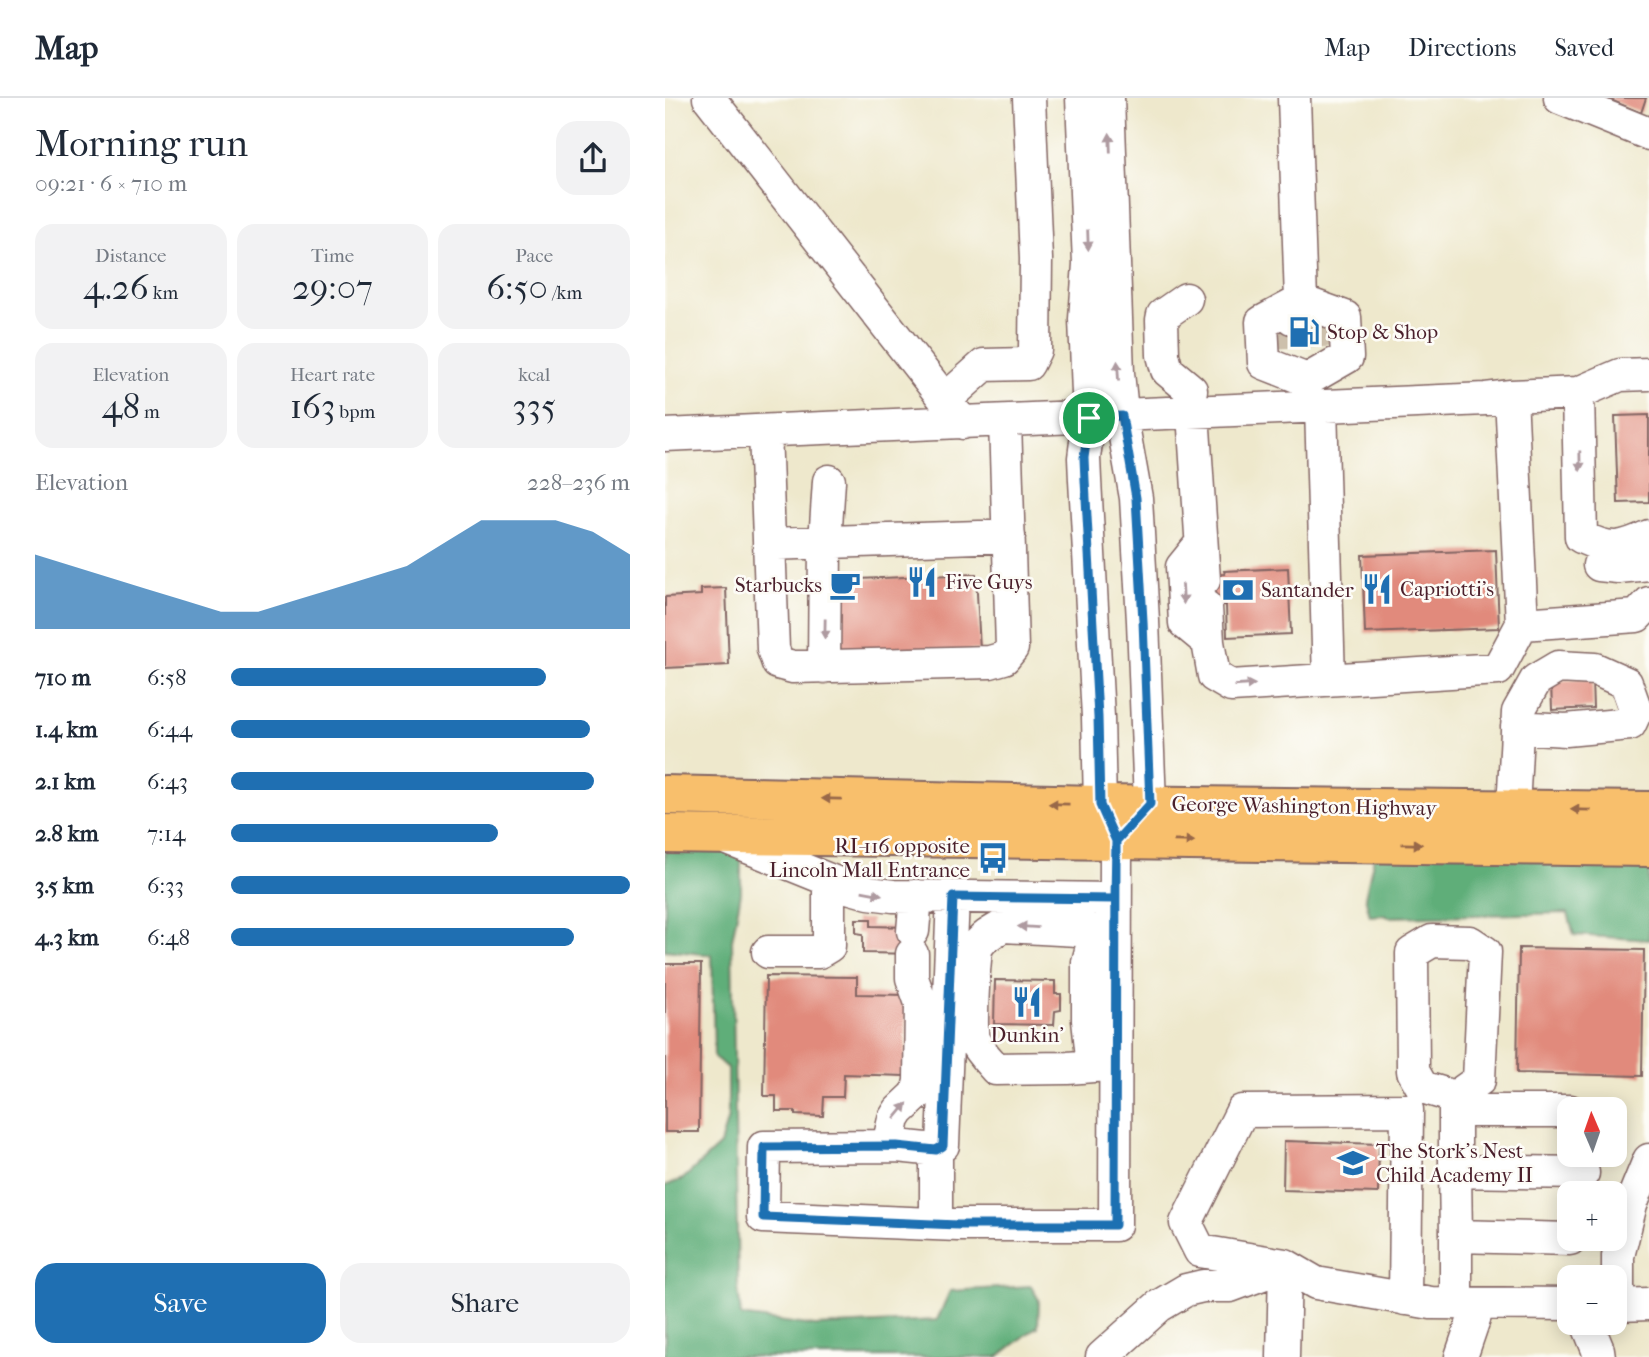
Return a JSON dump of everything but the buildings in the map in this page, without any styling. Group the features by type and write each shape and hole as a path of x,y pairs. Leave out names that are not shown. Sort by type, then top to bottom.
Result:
{"main road":[{"name":"George Washington Highway","path":"665,795 1100,805 1649,811"},
{"name":"George Washington Highway","path":"665,834 1649,848"}],"street":[{"path":"709,98 954,411"},
{"path":"954,411 984,365 1028,364 1035,350 1036,258 1029,98"},
{"path":"953,897 943,1146 936,1150 897,1146 764,1147 763,1217 936,1224 1115,1225 1104,1066 1109,919 1116,841 1100,805 1085,480 1084,458 1089,418 1085,319 1089,264 1082,98"},
{"path":"1108,98 1118,373 1122,416 1136,498 1150,804 1116,841"},
{"path":"1294,98 1293,325 1313,398"},
{"path":"1560,98 1646,125"},
{"path":"1186,299 1163,315 1163,355 1167,370 1192,402 1208,642 1214,676 1231,686 1498,669 1522,624 1511,396"},
{"path":"1345,317 1347,357 1313,398 1264,363 1262,322 1293,325 1345,317"},
{"path":"1293,325 1322,336 1313,398 1329,680"},
{"path":"665,435 765,431 954,411 1005,421 1122,416 1192,402 1313,398 1486,399 1578,393 1620,375 1649,374"},
{"path":"1578,393 1581,537 1585,552 1594,565 1618,567 1649,564"},
{"path":"765,431 773,649 778,663 793,667 824,667 989,662 1004,658 1012,648 1005,421"},
{"path":"824,667 825,542 829,481"},
{"path":"1201,533 1182,567 1185,622 1208,642"},
{"path":"769,544 1009,536"},
{"path":"1581,537 1611,548 1630,545 1649,536"},
{"path":"1522,624 1637,615 1649,603"},
{"path":"1513,809 1517,727"},
{"path":"717,835 829,880 869,893 953,897 1109,919"},
{"path":"768,952 819,952 829,946 829,880"},
{"path":"897,1146 890,1137 891,1127 899,1111 917,1094 920,1081 921,1003 912,978 916,896"},
{"path":"1104,1066 996,1069 972,1037 971,1017 977,947 989,934 1003,926 1109,919"},
{"path":"1461,1357 1467,1303 1456,1236 1455,1104 1479,1080 1485,951 1470,943 1432,940 1412,953 1413,1072 1422,1087 1455,1104 1557,1110"},
{"path":"1405,1298 1407,1110 1242,1111 1186,1223 1200,1251 1285,1265 1317,1283 1431,1303 1557,1304"},
{"path":"936,1150 936,1224"},
{"path":"1618,1265 1631,1204 1649,1160"},
{"path":"1455,1171 1583,1173"},
{"path":"1456,1236 1557,1239"},
{"path":"1103,1357 1159,1306 1186,1290 1203,1286 1230,1286 1285,1265"},
{"path":"1283,1357 1285,1265"},
{"path":"1627,1305 1649,1304"},
{"path":"1592,1335 1599,1357"}],"green space":[{"path":"665,840 741,845 741,893 732,940 738,1288 741,1316 815,1326 937,1320 950,1291 1031,1286 1039,1300 1038,1327 998,1357 665,1357 665,1186 683,1179 720,1145 728,1117 728,1068 714,1057 712,955 665,950"},
{"path":"1375,852 1649,855 1649,940 1574,935 1568,913 1370,916 1365,897"}],"tunnel":[{"path":"1288,325 1289,348"},
{"path":"1321,325 1322,347"}],"place":[{"name":"Stop & Shop","path":"1304,332"},
{"name":"Five Guys","path":"922,582"},
{"name":"Starbucks","path":"845,585"},
{"name":"Capriotti's","path":"1377,589"},
{"name":"Santander","path":"1238,590"},
{"name":"RI-116 opposite Lincoln Mall Entrance","path":"993,858"},
{"name":"Dunkin'","path":"1027,1002"},
{"name":"The Stork's Nest Child Academy II","path":"1353,1163"}],"route":[{"path":"1089,418 1084,458 1100,805 1116,841 1115,899 953,897 943,1146 936,1150 897,1146 764,1147 763,1217 958,1225 1115,1225 1116,841 1150,804 1134,481 1122,416 1089,418"}]}
